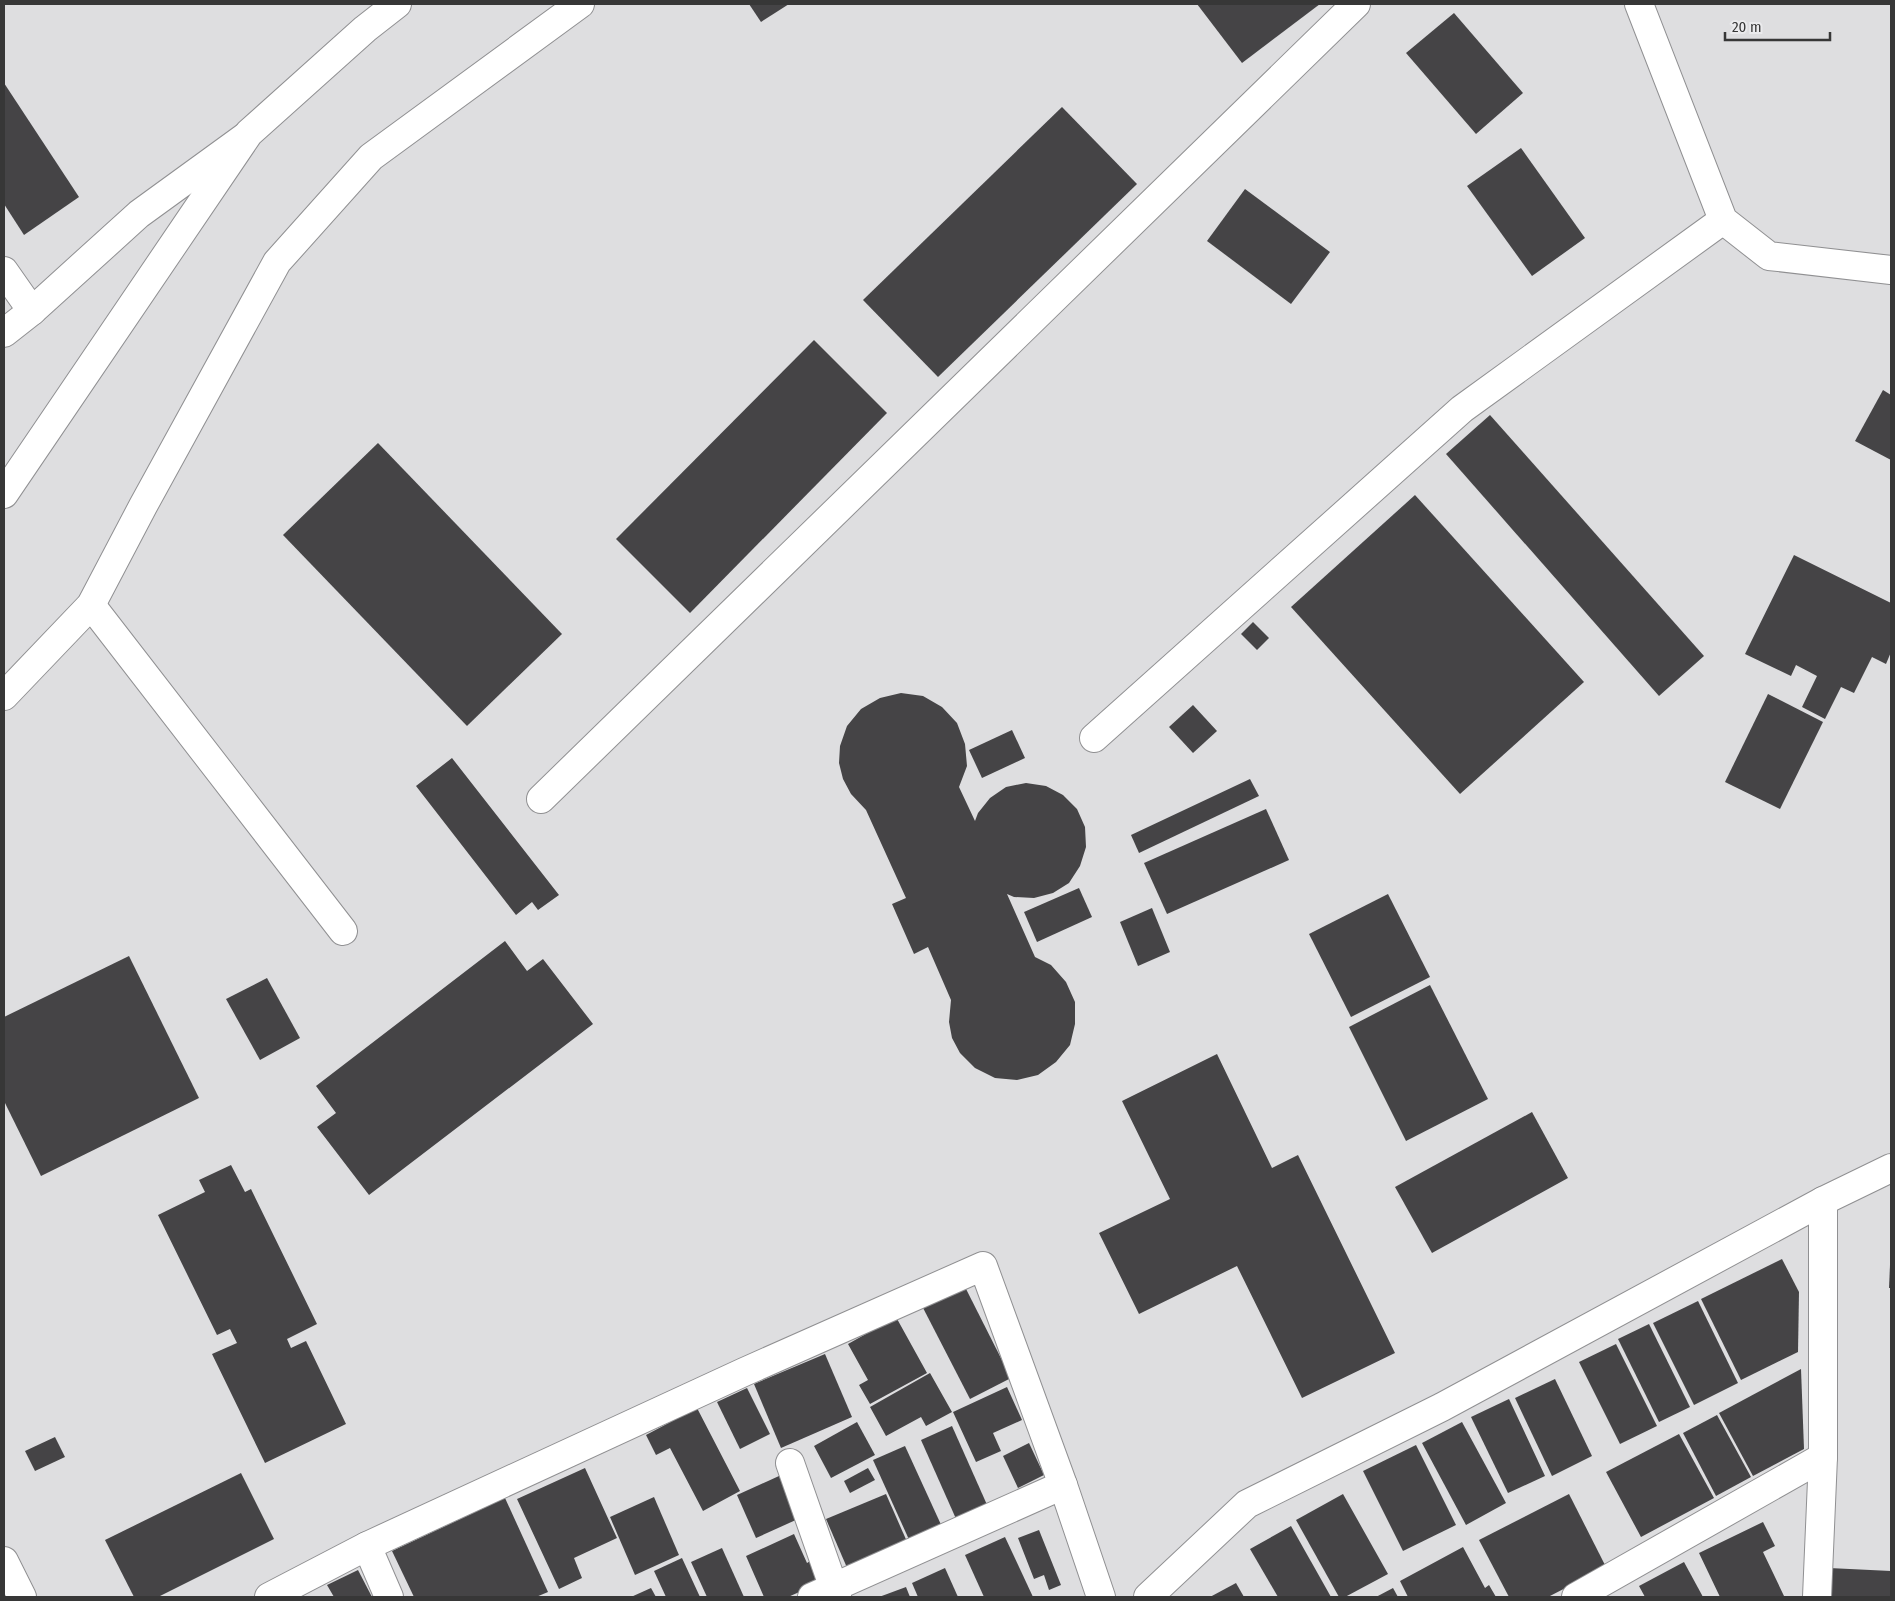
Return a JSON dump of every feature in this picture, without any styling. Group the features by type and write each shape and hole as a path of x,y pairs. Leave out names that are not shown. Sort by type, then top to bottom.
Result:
{"street":[{"path":"4,333 139,214 249,133 365,29 397,4"},
{"path":"4,696 91,605 277,262 371,157 580,4"},
{"path":"541,799 1356,4"},
{"path":"1639,4 1723,220 1769,256 1891,270"},
{"path":"4,494 249,133"},
{"path":"1094,738 1462,408 1723,220"},
{"path":"4,271 32,310"},
{"path":"91,605 343,931"},
{"path":"1148,1597 1247,1504 1442,1407 1823,1201 1891,1168"},
{"path":"1817,1597 1823,1456 1823,1201"},
{"path":"269,1597 367,1546 753,1368 983,1266 1063,1485 1101,1597"},
{"path":"1576,1597 1823,1456"},
{"path":"790,1463 827,1594 1063,1485"},
{"path":"367,1546 389,1597"},
{"path":"4,1561 22,1597"}],"building":[{"path":"749,4 789,4 761,22"},
{"path":"1197,4 1320,4 1242,63"},
{"path":"1454,13 1523,93 1476,134 1406,53"},
{"path":"4,83 79,197 24,235 4,204"},
{"path":"1062,107 1137,184 938,377 863,300"},
{"path":"1521,148 1585,238 1532,276 1467,186"},
{"path":"1245,189 1330,252 1291,304 1207,241"},
{"path":"814,340 887,413 690,613 616,539"},
{"path":"1883,390 1891,395 1891,460 1855,441"},
{"path":"1490,415 1704,656 1659,696 1446,454"},
{"path":"378,443 562,634 467,726 283,535"},
{"path":"1415,495 1584,682 1460,794 1291,607"},
{"path":"1794,555 1891,603 1891,652 1886,664 1872,657 1854,693 1841,687 1825,719 1802,707 1817,676 1796,665 1791,676 1745,654"},
{"path":"1253,622 1269,638 1257,650 1241,634"},
{"path":"901,693 923,696 942,707 957,723 965,744 967,766 959,787 975,821 978,813 990,798 1006,787 1026,783 1046,786 1063,795 1077,809 1085,827 1086,847 1080,866 1069,883 1053,893 1034,898 1014,897 1007,894 1035,957 1051,965 1066,982 1075,1002 1075,1024 1070,1045 1056,1062 1038,1075 1017,1080 995,1078 975,1068 960,1053 952,1038 949,1022 951,1000 928,947 914,954 892,904 906,898 866,810 851,794 843,779 839,763 840,746 847,726 861,709 880,698"},
{"path":"1768,694 1823,722 1780,809 1725,782"},
{"path":"1193,705 1217,731 1193,753 1169,727"},
{"path":"1012,730 1025,758 982,778 969,750"},
{"path":"452,758 559,895 538,910 532,902 516,915 416,786"},
{"path":"1250,779 1259,796 1139,853 1131,835"},
{"path":"1266,809 1289,860 1167,914 1144,863"},
{"path":"1079,888 1092,917 1037,942 1024,912"},
{"path":"1388,894 1430,977 1351,1017 1309,934"},
{"path":"1152,908 1170,952 1138,966 1120,922"},
{"path":"505,941 527,971 543,959 593,1024 369,1195 317,1127 336,1113 316,1086"},
{"path":"129,956 199,1098 41,1176 4,1101 4,1017"},
{"path":"267,978 300,1038 260,1060 226,999"},
{"path":"1430,985 1488,1099 1406,1141 1349,1027"},
{"path":"1217,1054 1272,1168 1298,1155 1395,1353 1302,1398 1237,1266 1139,1314 1099,1233 1170,1199 1122,1101"},
{"path":"1532,1112 1568,1178 1432,1253 1395,1187"},
{"path":"231,1165 245,1192 251,1189 317,1324 287,1339 291,1348 306,1341 346,1424 265,1463 212,1354 237,1343 230,1329 217,1335 158,1215 205,1192 199,1180"},
{"path":"1782,1259 1799,1292 1798,1352 1741,1380 1701,1299"},
{"path":"1890,1265 1891,1288 1889,1288"},
{"path":"963,1283 1011,1378 970,1399 921,1304"},
{"path":"1698,1301 1738,1383 1694,1405 1653,1323"},
{"path":"896,1317 927,1373 870,1404 859,1385 868,1380 848,1344"},
{"path":"1649,1324 1690,1407 1659,1422 1618,1339"},
{"path":"1616,1344 1657,1426 1620,1444 1579,1362"},
{"path":"825,1354 852,1417 781,1448 754,1384"},
{"path":"1801,1369 1804,1449 1753,1476 1719,1413"},
{"path":"930,1373 952,1412 926,1426 921,1417 886,1436 870,1407"},
{"path":"1555,1379 1592,1456 1552,1476 1515,1398"},
{"path":"1007,1387 1022,1420 993,1433 1001,1451 976,1462 953,1412"},
{"path":"747,1388 770,1434 740,1449 717,1402"},
{"path":"1509,1399 1545,1476 1508,1493 1471,1417"},
{"path":"697,1408 740,1491 703,1511 670,1448 656,1455 646,1435"},
{"path":"1717,1415 1751,1477 1716,1496 1683,1433"},
{"path":"857,1422 875,1455 831,1478 814,1446"},
{"path":"1462,1422 1506,1503 1466,1525 1422,1443"},
{"path":"952,1426 988,1507 957,1521 921,1440"},
{"path":"1679,1434 1714,1498 1641,1537 1606,1472"},
{"path":"55,1437 65,1457 35,1471 25,1451"},
{"path":"1029,1443 1044,1475 1018,1488 1003,1456"},
{"path":"1416,1445 1456,1525 1403,1551 1363,1471"},
{"path":"905,1446 943,1529 911,1544 873,1460"},
{"path":"585,1468 617,1538 574,1558 582,1578 559,1589 517,1499"},
{"path":"868,1468 875,1480 850,1493 844,1481"},
{"path":"241,1473 274,1539 158,1597 134,1597 105,1540"},
{"path":"779,1476 798,1519 756,1538 737,1495"},
{"path":"886,1494 908,1544 848,1570 826,1519"},
{"path":"1343,1494 1388,1574 1345,1597 1339,1597 1296,1520"},
{"path":"1569,1494 1606,1567 1548,1597 1509,1597 1479,1540"},
{"path":"654,1497 679,1555 635,1575 610,1517"},
{"path":"505,1498 548,1592 536,1597 414,1597 392,1551"},
{"path":"1763,1522 1775,1546 1763,1552 1784,1596 1720,1597 1699,1553"},
{"path":"1291,1526 1331,1597 1278,1597 1250,1549"},
{"path":"1039,1530 1061,1585 1049,1590 1044,1575 1034,1579 1018,1538"},
{"path":"794,1534 807,1563 812,1560 822,1582 788,1597 764,1597 746,1556"},
{"path":"1005,1537 1033,1597 984,1597 965,1555"},
{"path":"1463,1547 1485,1588 1489,1585 1496,1597 1408,1597 1400,1581"},
{"path":"722,1548 744,1597 707,1597 691,1562"},
{"path":"682,1558 700,1597 666,1597 654,1571"},
{"path":"1684,1562 1703,1597 1645,1597 1639,1586"},
{"path":"945,1568 958,1597 918,1597 912,1583"},
{"path":"1829,1568 1891,1571 1891,1597 1828,1597"},
{"path":"358,1570 372,1597 334,1597 327,1585"},
{"path":"1236,1583 1244,1597 1210,1597"},
{"path":"906,1587 910,1597 879,1597"},
{"path":"651,1588 656,1597 631,1597"},
{"path":"1393,1588 1398,1597 1376,1597"}]}
